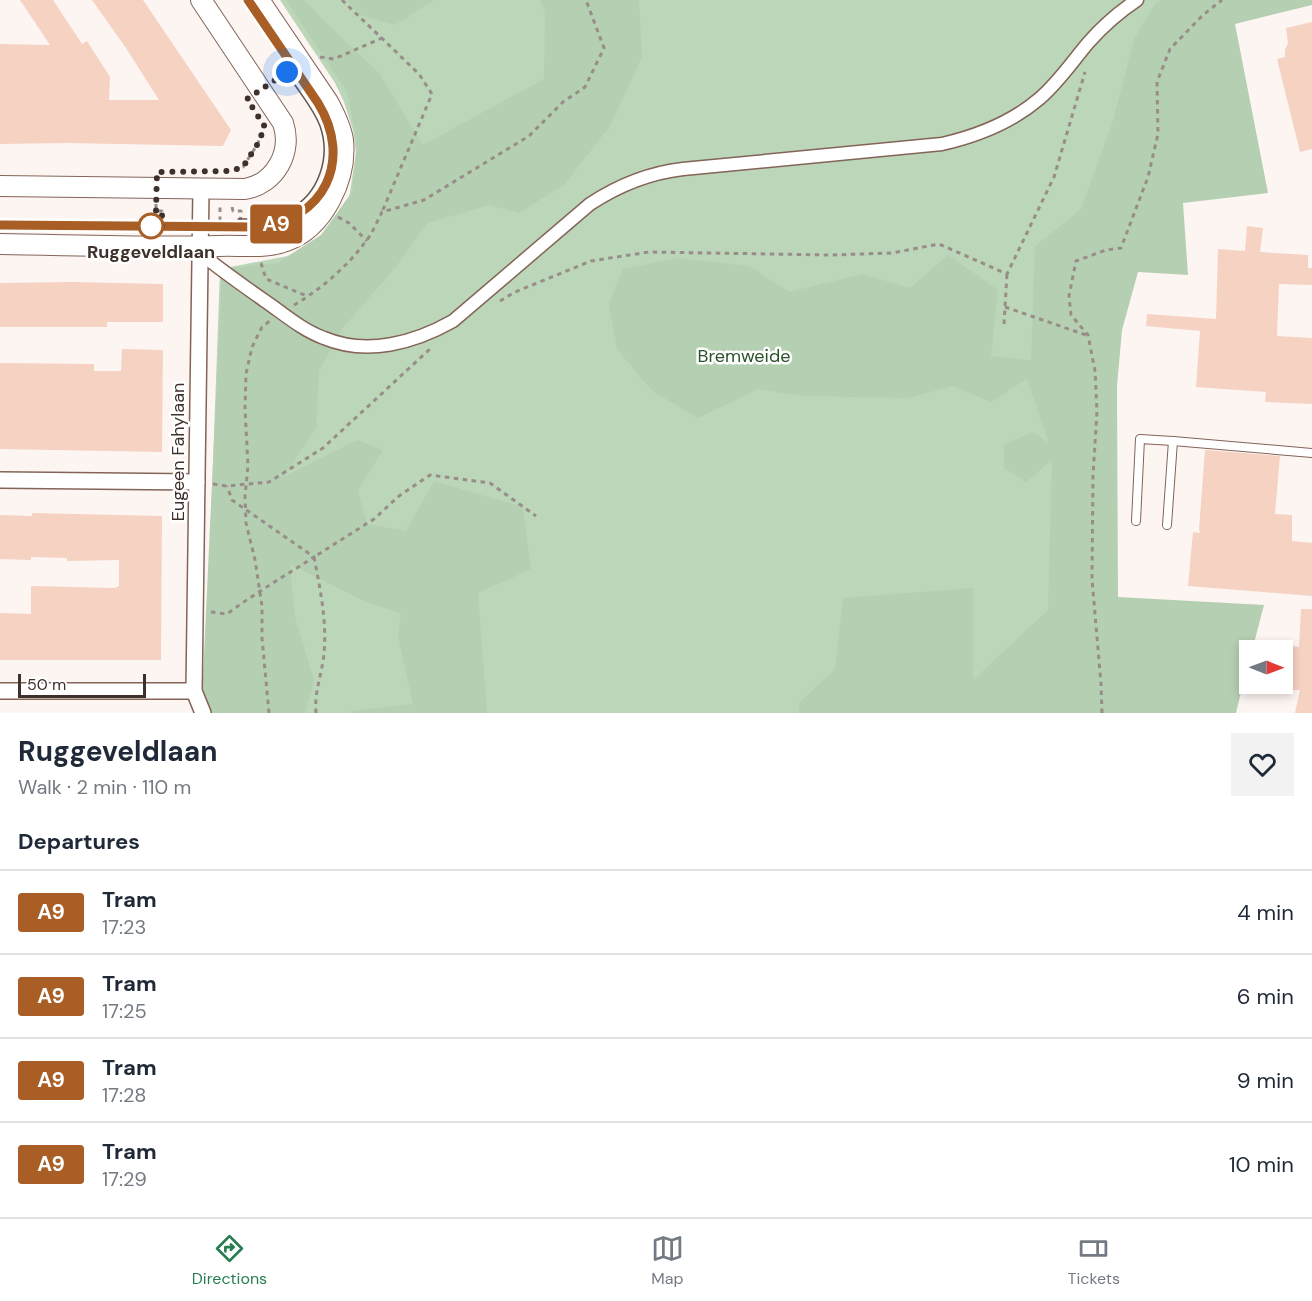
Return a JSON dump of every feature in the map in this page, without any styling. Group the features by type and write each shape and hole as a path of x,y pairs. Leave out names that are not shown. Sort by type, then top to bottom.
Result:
{"street":[{"path":"0,186 201,189 232,184 252,187 268,178 281,163 285,154 287,134 283,123 201,0"},
{"path":"0,244 163,246 208,250 289,241 307,228 323,209 339,180 343,158 343,139 336,116 260,0"},
{"path":"208,250 281,312 316,335 348,344 385,346 406,342 428,335 453,321 590,204 637,179 654,173 683,169 942,144 996,126 1038,100 1100,31 1137,0"},
{"name":"Eugeen Fahylaan","path":"201,189 208,250 204,483 194,691 203,713"},
{"path":"0,480 204,483"},
{"path":"0,692 194,691"}],"lane":[{"path":"1136,521 1140,439 1312,453"},
{"path":"1167,525 1173,441"}],"path":[{"path":"269,713 262,638 262,606 245,510 248,466 245,409 248,365 252,347 262,327 328,280 367,241 382,212 432,94 419,74 342,0"},
{"path":"382,212 424,200 469,173 529,136 562,102 585,87 604,48 586,0"},
{"path":"1102,713 1092,579 1093,476 1097,411 1095,371 1088,335 1071,315 1069,296 1076,261 1106,250 1121,248 1148,177 1158,134 1157,82 1170,49 1203,15 1222,0"},
{"path":"262,89 311,55 334,59 382,38"},
{"path":"1004,324 1007,274 1054,177 1087,67"},
{"path":"208,250 232,184 265,127 262,121"},
{"path":"232,184 232,211 241,211 240,233 253,234 266,279 307,296"},
{"path":"156,189 156,211"},
{"path":"323,209 349,223 367,241"},
{"path":"151,211 162,211 163,246"},
{"path":"495,304 515,292 591,261 649,252 831,255 892,253 939,244 1007,274"},
{"path":"1005,307 1088,335"},
{"path":"204,483 227,486 269,482 322,448 436,344"},
{"path":"209,612 227,614 260,590 374,519 399,496 430,475 490,483 536,516"},
{"path":"227,486 232,500 314,556 323,603 324,653 314,700 316,713"}],"green space":[{"name":"Bremweide","path":"280,0 1285,0 1207,17 1116,277 1097,713 205,713 220,269 293,255 329,230 349,198 356,153 353,130 335,83"},
{"path":"286,0 305,0 379,73 423,145 544,79 545,12 540,0 639,0 642,57 610,126 564,185 519,213 489,205 428,223 395,268 342,329 319,371 316,428 284,477 357,440 383,450 358,490 367,524 406,531 434,481 523,507 531,569 478,593 487,713 351,713 352,711 413,704 398,636 401,613 368,603 290,564 295,617 314,681 305,713 209,713 202,698 222,269 277,263 321,235 352,192 357,142 347,92"},
{"path":"347,0 434,0 395,25 360,15"},
{"path":"1162,0 1312,0 1312,5 1235,24 1268,193 1183,203 1188,275 1138,272 1122,330 1117,386 1118,597 1264,605 1255,640 1239,640 1241,694 1236,713 799,713 799,703 835,669 843,598 973,588 973,680 1048,610 1052,460 1026,482 1004,468 1004,445 1032,432 1049,443 1027,379 991,402 953,386 908,398 802,396 758,389 698,418 651,390 617,349 609,304 623,269 676,258 749,266 789,292 863,274 910,288 948,255 998,290 991,356 1031,360 1035,246 1081,209 1113,121 1134,39 1156,3"}],"building":[{"path":"20,0 53,0 82,44 87,41 110,77 109,100 159,100 92,0 143,0 231,130 223,146 0,144 0,44 50,45"},
{"path":"1312,22 1312,149 1300,152 1277,59 1285,57 1288,43 1286,28"},
{"path":"1247,226 1263,228 1260,252 1308,255 1308,268 1312,268 1312,285 1279,284 1277,336 1312,338 1312,404 1265,402 1266,392 1196,387 1200,331 1146,326 1147,314 1216,319 1218,249 1245,251"},
{"path":"0,283 163,284 163,322 107,322 107,327 0,327"},
{"path":"122,349 163,350 162,452 0,449 0,363 94,364 94,371 121,371"},
{"path":"1205,450 1280,456 1275,514 1292,515 1292,541 1312,543 1312,596 1188,586 1193,532 1200,533"},
{"path":"32,513 162,516 161,660 0,660 0,613 31,614 31,586 115,588 119,586 119,560 67,561 67,558 31,557 31,560 0,559 0,515 32,516"},
{"path":"1301,609 1312,609 1312,713 1295,713 1300,690 1293,690 1293,646 1299,647"}],"tram line":[{"name":"A9","path":"0,225 256,227 284,222 306,210 322,192 332,169 333,135 328,120 318,103 248,0"},
{"path":"0,225 256,227 277,223 296,215 312,204 324,190 331,173 334,155 333,135 325,114 249,0"},
{"path":"238,219 264,217 288,210 308,195 320,174 324,150 320,126 293,82"}],"place":[{"name":"Ruggeveldlaan","path":"151,226"}],"route":[{"path":"151,226 162,226 162,211 156,211 157,172 231,171 243,167 265,127 247,99 287,72"}]}
